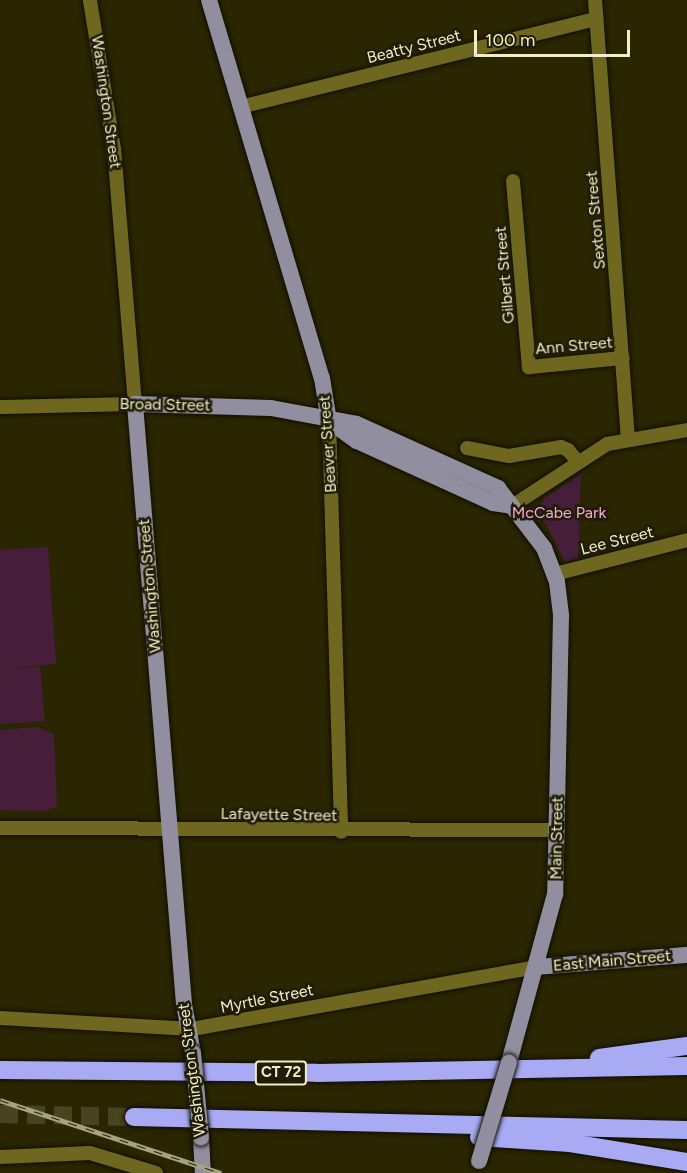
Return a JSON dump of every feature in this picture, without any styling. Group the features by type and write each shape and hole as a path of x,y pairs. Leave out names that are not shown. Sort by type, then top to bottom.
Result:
{"highway":[{"path":"562,1069 599,1058 687,1046"},
{"name":"CT 72","path":"0,1070 251,1073 687,1066"},
{"path":"134,1117 687,1130"},
{"path":"380,1122 414,1132 554,1142 687,1162"}],"main road":[{"name":"Beaver Street","path":"209,0 322,378 329,421"},
{"name":"Broad Street","path":"135,404 275,408 329,421"},
{"name":"Washington Street","path":"135,404 170,830 203,1173"},
{"name":"Main Street","path":"329,421 357,424 471,473 502,491 540,541 555,573 561,616 554,905 477,1167"},
{"name":"East Main Street","path":"537,967 687,955"}],"street":[{"name":"Washington Street","path":"90,0 115,161 135,404"},
{"name":"Sexton Street","path":"595,0 628,438"},
{"name":"Beatty Street","path":"240,107 596,19"},
{"name":"Gilbert Street","path":"513,181 529,367"},
{"name":"Ann Street","path":"529,367 623,358"},
{"name":"Broad Street","path":"0,407 135,404"},
{"name":"Beaver Street","path":"329,421 341,832"},
{"path":"512,506 603,446 628,438 687,430"},
{"path":"467,447 512,456 561,447 578,462"},
{"name":"Lee Street","path":"555,573 687,540"},
{"name":"Lafayette Street","path":"0,828 341,832 557,831"},
{"name":"Myrtle Street","path":"0,1018 189,1030 537,967"},
{"path":"0,1157 90,1153 156,1173"}],"green space":[{"name":"McCabe Park","path":"581,474 578,559 565,562 539,511 544,498"},
{"path":"48,547 56,664 4,669 40,667 45,721 0,724 0,550"},
{"path":"38,727 54,734 57,806 45,811 0,810 0,730"}],"tunnel":[{"path":"0,1114 134,1117"}],"railway":[{"path":"0,1100 221,1173"}]}
